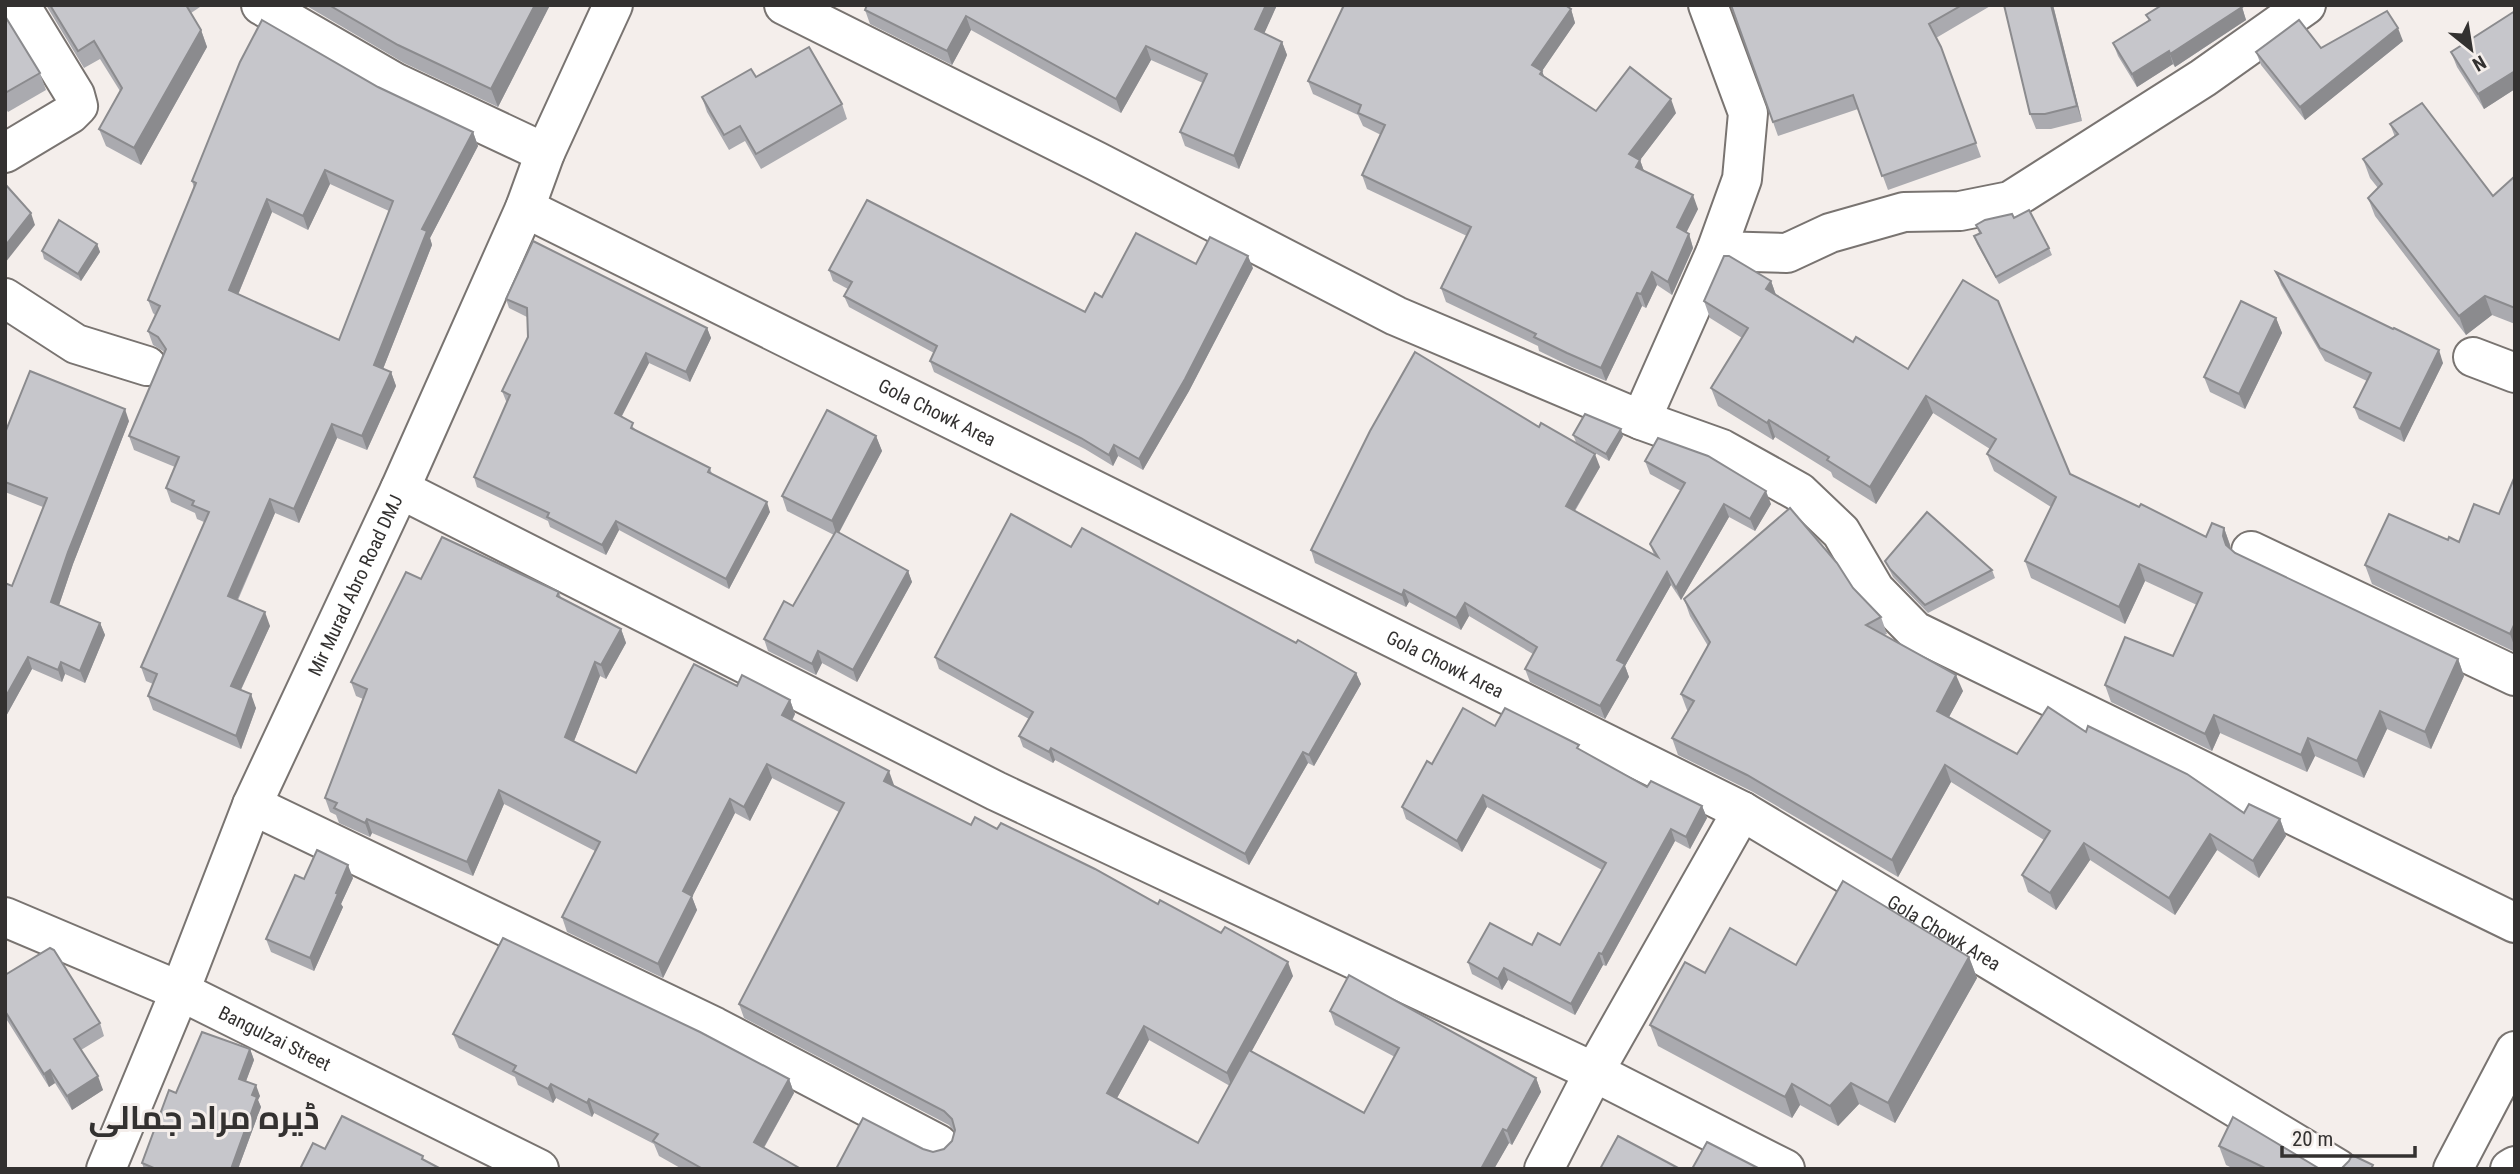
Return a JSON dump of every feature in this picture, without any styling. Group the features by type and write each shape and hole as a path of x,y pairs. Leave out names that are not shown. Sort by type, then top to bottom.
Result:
{"street":[{"path":"5,153 70,114 78,106 75,95 20,5"},
{"path":"261,5 394,82 545,153"},
{"name":"Mir Murad Abro Road DMJ","path":"106,1169 180,991 252,805 400,488 525,208 545,153 613,5"},
{"path":"784,5 1108,167 1396,316 1641,420 1721,449 1799,492 1841,532 1875,590 1915,631 2515,923"},
{"path":"1641,420 1716,251 1742,179 1748,113 1707,5"},
{"path":"1716,251 1787,253 1830,233 1904,212 1960,211 2010,201 2203,78 2306,5"},
{"name":"Gola Chowk Area","path":"525,208 1742,811 2338,1169"},
{"path":"5,298 76,344 147,366"},
{"path":"2473,357 2515,373"},
{"path":"400,488 996,791 1594,1072 1786,1169"},
{"path":"2251,551 2515,676"},
{"path":"252,805 715,1027 937,1144"},
{"path":"1544,1169 1594,1072 1742,811"},
{"name":"Bangulzai Street","path":"5,917 180,991 539,1169"},
{"path":"2453,1169 2515,1051"}],"building":[{"path":"50,5 186,5 201,30 134,148 99,129 122,88 94,41 78,51"},
{"path":"329,5 535,5 491,89 398,45"},
{"path":"867,5 1266,5 1255,29 1282,42 1234,156 1180,132 1207,74 1146,46 1116,99 966,16 947,51 865,10"},
{"path":"1344,5 1565,5 1571,9 1532,65 1542,71 1540,74 1596,111 1630,67 1671,99 1629,154 1640,160 1636,167 1693,195 1677,227 1689,234 1668,282 1652,272 1641,294 1637,293 1601,368 1534,337 1536,334 1441,288 1471,227 1362,175 1385,125 1358,113 1361,105 1308,81"},
{"path":"1731,5 1962,5 1929,24 1941,47 1976,143 1882,176 1853,95 1773,122"},
{"path":"2004,5 2051,5 2077,106 2045,114 2030,114"},
{"path":"2162,5 2242,7 2170,54 2169,51 2132,74 2113,43 2150,20 2146,15"},
{"path":"2387,11 2398,28 2300,107 2256,52 2299,20 2321,48"},
{"path":"2515,11 2515,71 2478,94 2451,52"},
{"path":"5,16 40,73 5,93"},
{"path":"262,20 378,87 473,132 422,229 427,231 374,365 391,372 362,436 332,424 294,509 270,499 228,596 265,612 231,686 251,694 236,736 148,696 157,674 141,667 209,512 192,505 194,501 166,488 179,457 129,436 166,349 158,337 148,331 160,306 148,300 196,183 192,181 240,62","holes":["325,170 393,201 339,340 229,290 267,199 303,216"]},
{"path":"809,47 842,104 756,154 740,126 724,135 702,97 751,69 756,77"},
{"path":"2422,103 2493,196 2515,176 2515,308 2485,296 2459,316 2368,198 2382,184 2363,159 2398,134 2390,124"},
{"path":"5,184 31,213 5,246"},
{"path":"867,200 1085,312 1095,293 1102,297 1136,233 1196,264 1210,237 1248,256 1185,379 1139,459 1114,445 1109,455 930,361 937,346 844,296 852,282 829,270"},
{"path":"2029,210 2049,248 1996,277 1974,236 1981,233 1976,225 1985,220 2012,214 2014,218"},
{"path":"59,220 97,244 78,274 42,251"},
{"path":"533,241 707,328 686,372 646,353 615,413 633,423 631,428 710,468 708,472 767,502 726,579 616,521 602,545 547,517 549,513 474,477 510,395 502,391 528,337 527,308 506,299"},
{"path":"1724,256 1729,256 1771,281 1766,289 1853,342 1856,337 1908,369 1963,280 1998,301 2070,474 2139,507 2141,504 2206,537 2212,523 2224,528 2226,545 2235,553 2458,659 2425,732 2380,711 2357,761 2308,738 2301,755 2214,715 2205,734 2105,685 2125,637 2173,656 2202,593 2139,564 2119,607 2025,561 2056,497 1987,454 1996,439 1926,396 1870,487 1827,460 1829,457 1711,388 1748,328 1704,301"},
{"path":"2276,272 2439,350 2400,429 2354,407 2371,373 2320,348"},
{"path":"2241,301 2276,318 2239,394 2204,377"},
{"path":"1415,352 1539,427 1541,423 1595,454 1566,506 1658,557 1650,544 1685,483 1645,461 1658,438 1708,456 1766,491 1750,519 1724,504 1676,588 1667,572 1617,660 1625,664 1600,706 1525,669 1537,647 1465,603 1456,618 1404,590 1402,595 1311,550 1370,431"},
{"path":"30,371 125,409 51,602 100,623 80,671 61,662 58,670 28,657 5,698 5,583 12,586 47,498 5,482 5,433"},
{"path":"827,410 876,436 832,521 782,496"},
{"path":"1585,414 1621,429 1606,454 1573,435"},
{"path":"2515,476 2515,623 2510,634 2365,565 2389,514 2448,540 2449,537 2459,542 2474,504 2499,514"},
{"path":"1790,508 1837,563 1853,588 1881,617 1866,625 1956,675 1937,711 2017,754 2048,707 2086,732 2088,726 2187,774 2244,813 2249,804 2280,819 2253,861 2210,834 2169,898 2084,843 2050,893 2022,875 2050,831 1945,765 1892,860 1747,775 1672,738 1694,701 1681,694 1710,642 1684,599"},
{"path":"1927,512 1992,570 1925,605 1885,561"},
{"path":"1011,514 1071,547 1082,528 1356,673 1309,755 1303,752 1245,854 1051,748 1049,752 1019,736 1033,712 935,657"},
{"path":"836,531 908,571 853,670 818,651 812,664 764,639 784,601 793,606"},
{"path":"442,537 559,592 557,596 621,629 601,665 595,662 565,737 636,773 694,664 737,686 742,675 790,700 782,715 889,771 884,781 971,825 975,817 997,829 1001,823 1095,869 1158,904 1160,900 1221,933 1225,927 1288,962 1227,1073 1144,1026 1107,1093 1198,1143 1249,1050 1364,1113 1399,1048 1330,1011 1349,975 1536,1078 1507,1131 1503,1129 1481,1169 836,1169 863,1118 933,1152 944,1149 952,1141 955,1130 952,1119 944,1111 739,1004 844,803 767,764 744,807 730,799 683,891 692,896 658,964 562,917 600,842 499,790 467,862 367,819 365,823 334,808 337,803 325,798 367,689 351,682 406,572 421,579"},
{"path":"1463,708 1495,726 1505,708 1579,745 1577,748 1647,787 1651,781 1702,806 1686,837 1671,829 1602,954 1599,953 1571,1004 1504,968 1498,979 1468,962 1490,923 1532,945 1538,933 1560,945 1606,863 1483,795 1457,841 1402,807 1427,761 1432,764"},
{"path":"317,850 348,865 310,958 266,939 295,875 304,879"},
{"path":"1843,881 1969,957 1888,1103 1851,1083 1830,1106 1792,1084 1785,1097 1650,1025 1685,962 1705,973 1730,928 1796,965"},
{"path":"503,938 700,1032 789,1079 754,1142 801,1169 703,1169 653,1141 658,1134 589,1099 587,1103 551,1084 548,1089 513,1071 516,1066 453,1034"},
{"path":"50,948 54,950 100,1023 74,1039 98,1076 67,1096 50,1070 44,1074 5,1011 5,975"},
{"path":"202,1032 250,1049 239,1079 256,1085 252,1095 257,1097 231,1169 156,1169 142,1163 169,1090 176,1093"},
{"path":"342,1116 423,1156 422,1159 441,1169 300,1169 313,1143 325,1149"},
{"path":"2233,1117 2320,1169 2267,1169 2219,1146"},
{"path":"1618,1136 1680,1169 1600,1169"},
{"path":"1707,1142 1760,1169 1692,1169"},
{"path":"2352,1155 2373,1165 2371,1169 2341,1169"}],"district":[{"name":"ڈیرہ مراد جمالی","path":"204,1117"}]}
